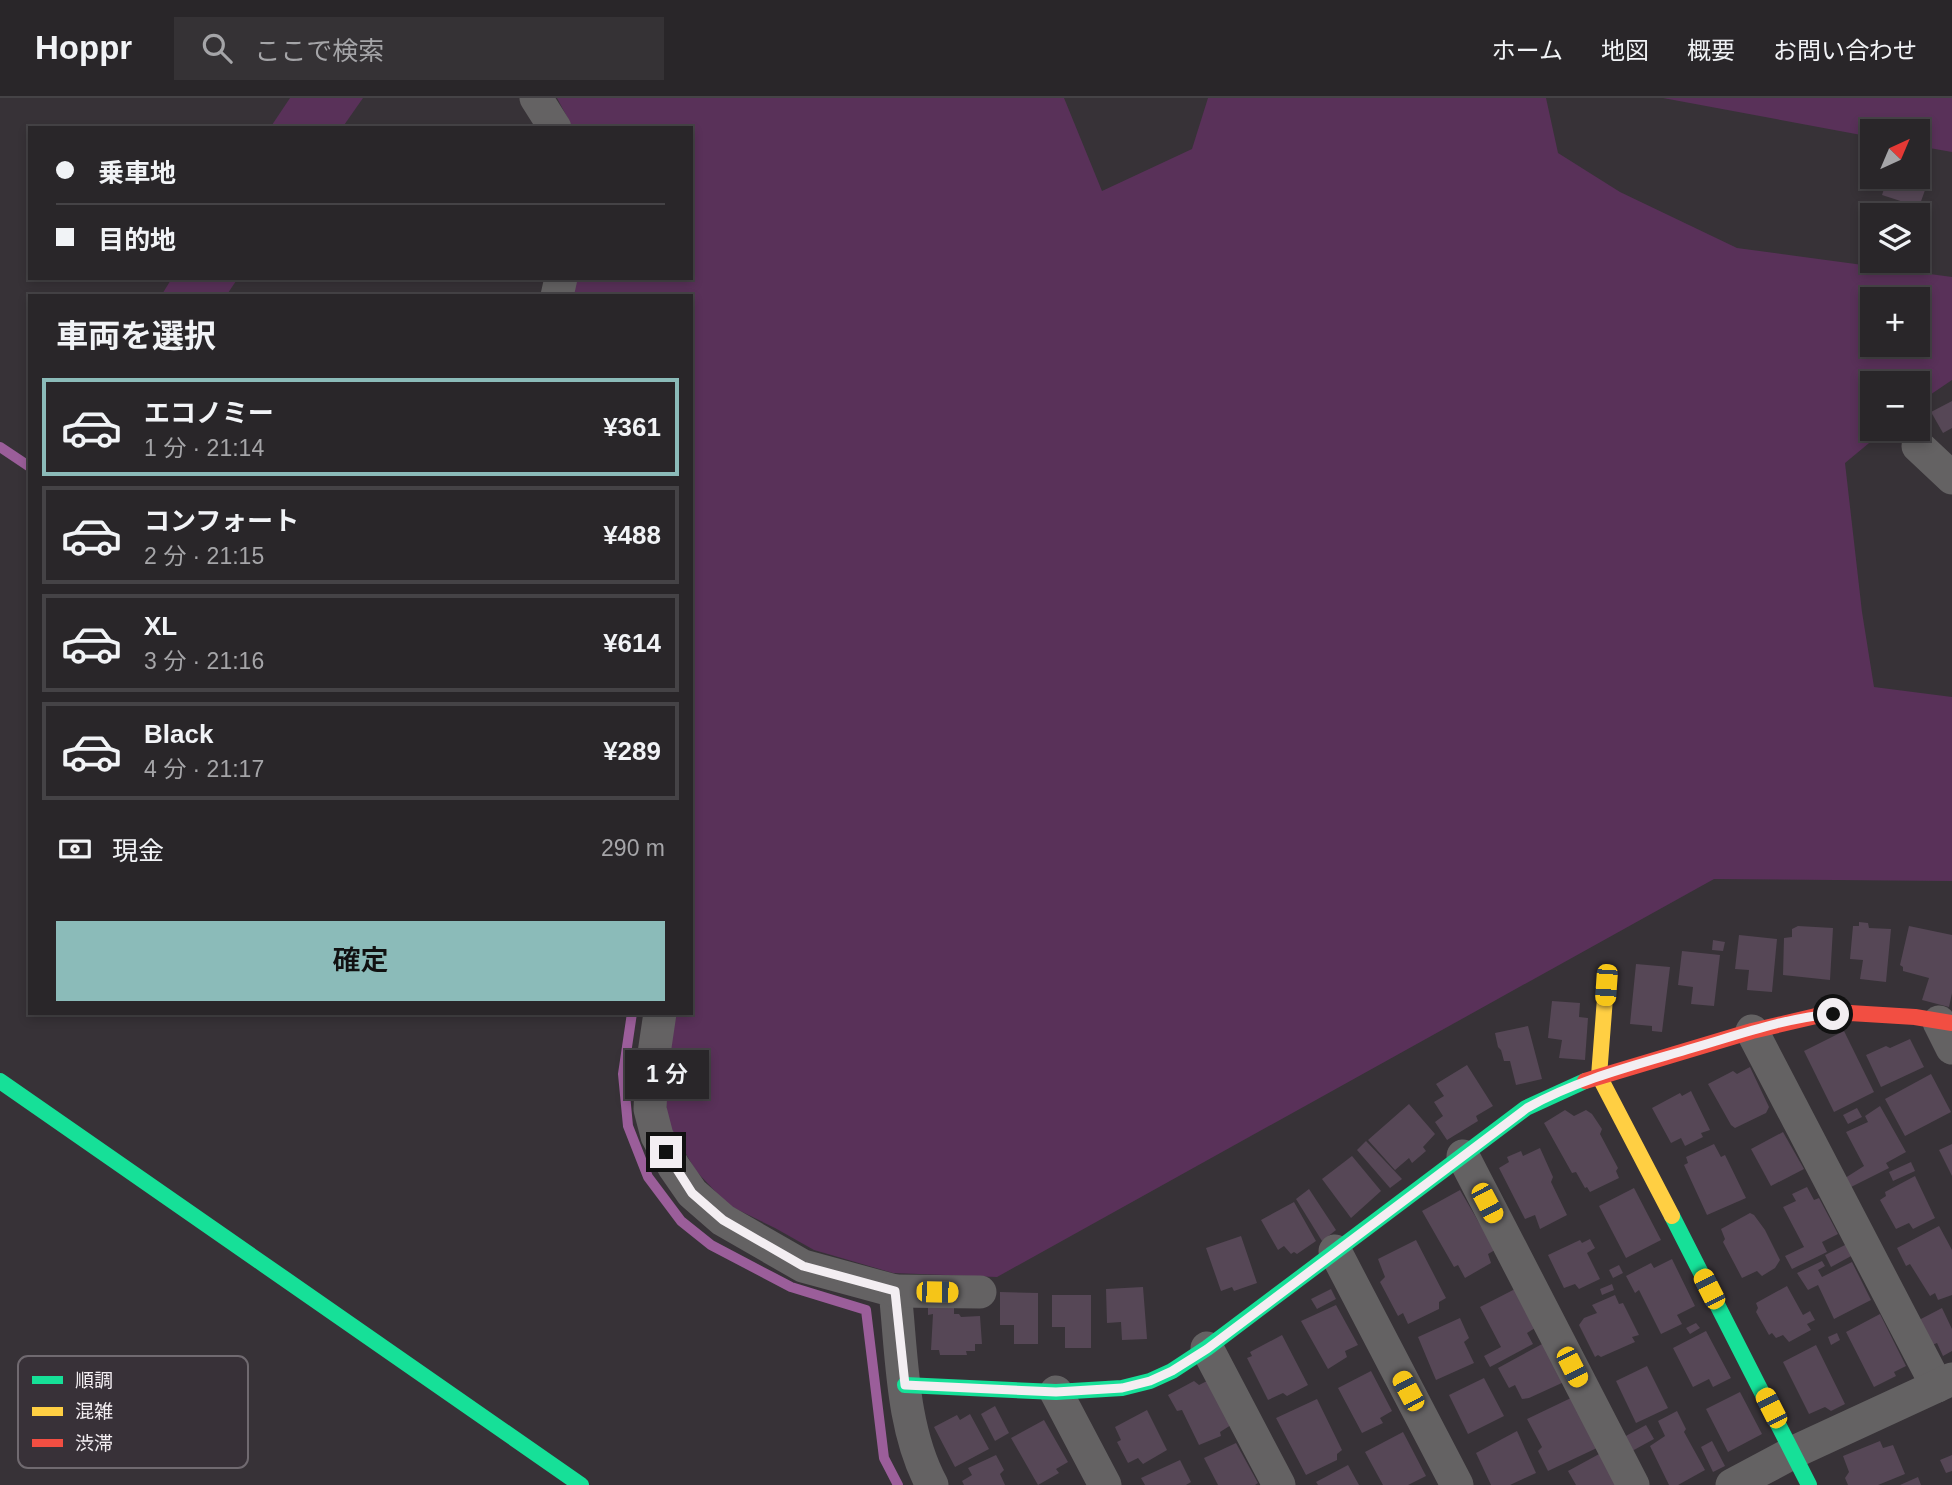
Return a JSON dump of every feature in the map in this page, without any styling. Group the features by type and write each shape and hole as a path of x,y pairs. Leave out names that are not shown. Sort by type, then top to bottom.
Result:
{"street":[{"path":"536,98 554,126"},
{"path":"1918,446 1952,478"},
{"path":"1606,985 1599,1076 1809,1485"},
{"path":"905,1385 1056,1392 1122,1388 1150,1381 1207,1349 1527,1108 1570,1086 1752,1031 1816,1016 1850,1013 1915,1017 1948,1031"},
{"path":"660,1015 652,1067 650,1109 657,1136 692,1193 723,1220 803,1266 895,1291 980,1292"},
{"path":"1732,1485 1794,1452 1944,1382 1752,1031"},
{"path":"0,1081 581,1485"},
{"path":"1463,1156 1633,1485"},
{"path":"1335,1251 1457,1485"},
{"path":"895,1291 905,1385 915,1445 932,1485"},
{"path":"1207,1349 1279,1485"},
{"path":"1056,1392 1105,1485"}],"shaded area":[{"path":"290,98 363,98 343,126 271,126"},
{"path":"557,98 1064,98 1102,191 1192,149 1208,98 1546,98 1558,153 1620,192 1737,248 1860,265 1860,273 1922,273 1952,277 1952,380 1930,395 1930,371 1860,371 1860,441 1872,441 1845,463 1862,612 1874,687 1952,697 1952,881 1714,879 997,1277 893,1273 814,1250 728,1205 696,1171 668,1123 665,1094 673,1015 693,1015 693,294 571,294 575,280 693,280 693,126 572,126"},
{"path":"1663,98 1952,98 1952,152 1930,148 1930,119 1860,119 1860,135"},
{"path":"171,280 237,280 227,294 162,294"}],"building":[{"path":"1884,189 1925,189 1920,203 1907,203 1882,195"},
{"path":"1952,401 1952,428 1943,433 1931,412"},
{"path":"1859,922 1868,923 1869,928 1891,929 1886,982 1860,979 1863,960 1850,959 1853,926 1859,926"},
{"path":"1798,926 1833,928 1830,980 1783,975 1784,938 1792,937 1792,929"},
{"path":"1909,926 1952,935 1952,993 1949,1007 1922,1000 1929,978 1903,971 1900,965"},
{"path":"1739,935 1777,939 1772,992 1747,990 1749,970 1735,969"},
{"path":"1713,940 1725,942 1723,951 1712,950"},
{"path":"1682,951 1720,955 1714,1006 1691,1004 1693,987 1678,985"},
{"path":"1636,964 1670,967 1662,1032 1652,1031 1652,1026 1630,1024"},
{"path":"1552,1001 1580,1003 1579,1017 1588,1018 1585,1060 1559,1058 1562,1040 1548,1038"},
{"path":"1528,1026 1542,1079 1516,1085 1510,1061 1504,1061 1495,1033"},
{"path":"1844,1031 1874,1092 1834,1112 1804,1051"},
{"path":"1910,1039 1924,1067 1881,1087 1866,1055"},
{"path":"1467,1065 1493,1106 1476,1116 1478,1121 1447,1140 1435,1122 1443,1116 1434,1102 1444,1096 1436,1084"},
{"path":"1750,1067 1769,1107 1766,1113 1735,1128 1708,1084 1733,1071 1737,1074"},
{"path":"1931,1074 1951,1112 1905,1136 1885,1099"},
{"path":"1691,1091 1710,1130 1701,1133 1703,1137 1685,1146 1681,1138 1671,1143 1652,1108 1680,1093 1682,1096"},
{"path":"1409,1104 1435,1134 1423,1147 1426,1151 1412,1163 1409,1158 1395,1170 1368,1140"},
{"path":"1880,1106 1906,1152 1886,1163 1889,1168 1845,1190 1842,1180 1864,1166 1846,1132 1868,1122 1865,1116"},
{"path":"1857,1108 1862,1117 1848,1124 1843,1115"},
{"path":"1565,1110 1574,1116 1586,1110 1592,1114 1602,1129 1600,1134 1618,1168 1616,1171 1619,1178 1590,1192 1576,1172 1572,1173 1544,1123"},
{"path":"1783,1132 1804,1169 1771,1186 1751,1149"},
{"path":"1366,1141 1402,1179 1390,1188 1357,1150"},
{"path":"1714,1144 1721,1157 1725,1155 1746,1198 1707,1215 1684,1165 1688,1163 1686,1157"},
{"path":"1952,1144 1952,1176 1939,1150"},
{"path":"1540,1148 1553,1177 1551,1182 1567,1215 1540,1229 1535,1215 1525,1219 1499,1168 1509,1162 1507,1157 1521,1151 1523,1156"},
{"path":"1352,1156 1381,1191 1351,1218 1322,1179"},
{"path":"1911,1162 1915,1171 1893,1181 1889,1172"},
{"path":"1915,1176 1935,1218 1913,1229 1909,1223 1896,1229 1880,1200 1886,1196 1885,1192"},
{"path":"1807,1187 1814,1200 1819,1198 1838,1234 1822,1242 1827,1252 1792,1269 1785,1256 1804,1247 1783,1207 1796,1201 1792,1194"},
{"path":"1634,1188 1661,1240 1626,1258 1599,1206"},
{"path":"1309,1189 1336,1230 1322,1241 1296,1199"},
{"path":"1460,1190 1495,1250 1488,1254 1491,1263 1465,1278 1458,1265 1454,1267 1422,1211"},
{"path":"1294,1202 1316,1241 1297,1254 1291,1254 1284,1246 1278,1250 1261,1220"},
{"path":"1750,1213 1765,1230 1780,1260 1775,1268 1762,1276 1757,1271 1742,1278 1723,1242 1725,1239 1721,1229"},
{"path":"1939,1226 1952,1250 1952,1295 1938,1300 1935,1293 1930,1296 1910,1264 1906,1266 1897,1248"},
{"path":"1241,1236 1257,1283 1234,1291 1232,1287 1221,1291 1206,1248"},
{"path":"1590,1239 1595,1248 1587,1253 1600,1279 1579,1289 1575,1284 1564,1288 1548,1255 1580,1240 1582,1243"},
{"path":"1416,1240 1446,1298 1439,1302 1439,1309 1408,1324 1403,1313 1398,1316 1380,1282 1385,1277 1378,1259"},
{"path":"1847,1244 1853,1255 1831,1267 1825,1255"},
{"path":"1672,1259 1695,1306 1677,1315 1682,1324 1661,1334 1639,1290 1635,1293 1626,1276 1651,1263 1654,1268"},
{"path":"1822,1261 1825,1266 1818,1270 1822,1277 1852,1262 1871,1300 1834,1319 1818,1285 1808,1290 1797,1273"},
{"path":"1619,1265 1623,1273 1613,1278 1609,1270"},
{"path":"1612,1284 1614,1290 1602,1295 1600,1289"},
{"path":"1787,1286 1803,1315 1810,1311 1815,1320 1807,1324 1811,1330 1789,1342 1783,1335 1776,1338 1772,1333 1769,1335 1756,1312 1756,1303"},
{"path":"1143,1287 1147,1339 1122,1340 1121,1322 1107,1323 1106,1289"},
{"path":"1331,1289 1336,1299 1317,1309 1311,1299"},
{"path":"1515,1289 1535,1328 1527,1333 1533,1344 1490,1367 1484,1356 1501,1347 1480,1307"},
{"path":"1000,1292 1038,1293 1038,1344 1014,1344 1014,1325 1000,1325"},
{"path":"1052,1295 1091,1295 1091,1348 1065,1348 1065,1327 1052,1327"},
{"path":"1615,1295 1619,1304 1623,1303 1639,1335 1632,1337 1635,1342 1601,1357 1595,1357 1579,1325 1584,1318 1597,1313 1592,1305"},
{"path":"954,1302 954,1314 961,1317 980,1316 982,1344 975,1344 975,1351 966,1351 967,1355 940,1355 939,1350 931,1350 933,1314 928,1315 928,1303"},
{"path":"1336,1305 1358,1345 1345,1351 1347,1357 1328,1369 1301,1321"},
{"path":"1942,1308 1952,1329 1952,1351 1943,1356 1937,1343 1932,1345 1919,1320"},
{"path":"1880,1314 1906,1366 1894,1372 1896,1376 1874,1387 1846,1332"},
{"path":"1460,1318 1469,1338 1464,1342 1474,1363 1436,1380 1418,1337"},
{"path":"1696,1323 1700,1328 1690,1334 1686,1328"},
{"path":"1706,1331 1731,1378 1713,1387 1709,1379 1693,1387 1673,1348"},
{"path":"1837,1333 1840,1340 1831,1345 1828,1337"},
{"path":"1282,1335 1308,1385 1287,1396 1283,1393 1268,1400 1247,1358 1252,1356 1250,1352"},
{"path":"1544,1343 1564,1382 1522,1399 1515,1385 1509,1388 1498,1368"},
{"path":"1816,1345 1845,1404 1831,1411 1825,1407 1809,1414 1783,1362"},
{"path":"1647,1366 1668,1408 1636,1423 1616,1381"},
{"path":"1371,1371 1392,1411 1380,1418 1383,1423 1362,1433 1338,1388"},
{"path":"1484,1378 1504,1416 1468,1434 1449,1395"},
{"path":"1209,1380 1231,1425 1220,1432 1221,1436 1199,1445 1182,1410 1177,1411 1168,1395 1194,1381 1199,1385"},
{"path":"1740,1392 1762,1434 1728,1452 1706,1409"},
{"path":"1573,1397 1599,1447 1548,1471 1538,1451 1542,1447 1527,1419"},
{"path":"1317,1399 1342,1450 1337,1454 1337,1460 1306,1475 1276,1418"},
{"path":"995,1406 1009,1433 995,1441 981,1414"},
{"path":"1147,1410 1167,1450 1143,1464 1138,1458 1128,1463 1117,1442 1121,1440 1115,1427"},
{"path":"1677,1411 1686,1429 1684,1432 1705,1470 1678,1485 1669,1485 1650,1446 1665,1436 1658,1421"},
{"path":"970,1414 989,1449 955,1467 934,1427 957,1415 960,1420"},
{"path":"1044,1420 1068,1462 1056,1469 1059,1473 1038,1485 1011,1438"},
{"path":"1646,1425 1654,1439 1632,1451 1624,1437"},
{"path":"1517,1431 1536,1473 1510,1485 1491,1485 1476,1453"},
{"path":"1403,1432 1426,1476 1408,1485 1383,1485 1365,1452"},
{"path":"1712,1441 1725,1466 1713,1472 1701,1447"},
{"path":"1880,1441 1883,1448 1893,1445 1905,1474 1878,1485 1848,1485 1845,1478 1849,1472 1843,1456"},
{"path":"1236,1443 1258,1483 1255,1485 1218,1485 1204,1458"},
{"path":"1601,1453 1617,1485 1576,1485 1568,1471"},
{"path":"996,1455 1004,1470 1000,1474 1005,1485 964,1485 962,1481 972,1475 968,1468"},
{"path":"1952,1455 1952,1471 1946,1473 1940,1460"},
{"path":"1180,1460 1191,1482 1186,1485 1145,1485 1141,1478"},
{"path":"1348,1465 1359,1485 1318,1485 1316,1482"},
{"path":"1918,1477 1921,1485 1900,1485"}],"waterway":[{"path":"0,447 28,466"},
{"path":"632,1015 623,1074 628,1126 648,1177 681,1221 711,1245 791,1287 866,1310 884,1458 898,1485"}],"traffic: fast":[{"path":"0,1081 581,1485"},
{"path":"905,1385 1056,1392 1122,1388 1150,1381 1172,1371 1207,1348 1526,1108 1585,1081"},
{"path":"1672,1216 1809,1485"}],"traffic: slow":[{"path":"1606,985 1599,1076 1672,1216"}],"traffic: jam":[{"path":"1585,1081 1752,1031 1816,1016 1850,1013 1915,1017 1952,1023"}],"route":[{"path":"666,1152 692,1193 723,1220 803,1266 895,1291 905,1385 1056,1392 1122,1388 1150,1381 1172,1371 1207,1349 1390,1209 1527,1108 1545,1098 1599,1076 1752,1031 1833,1014"}]}
